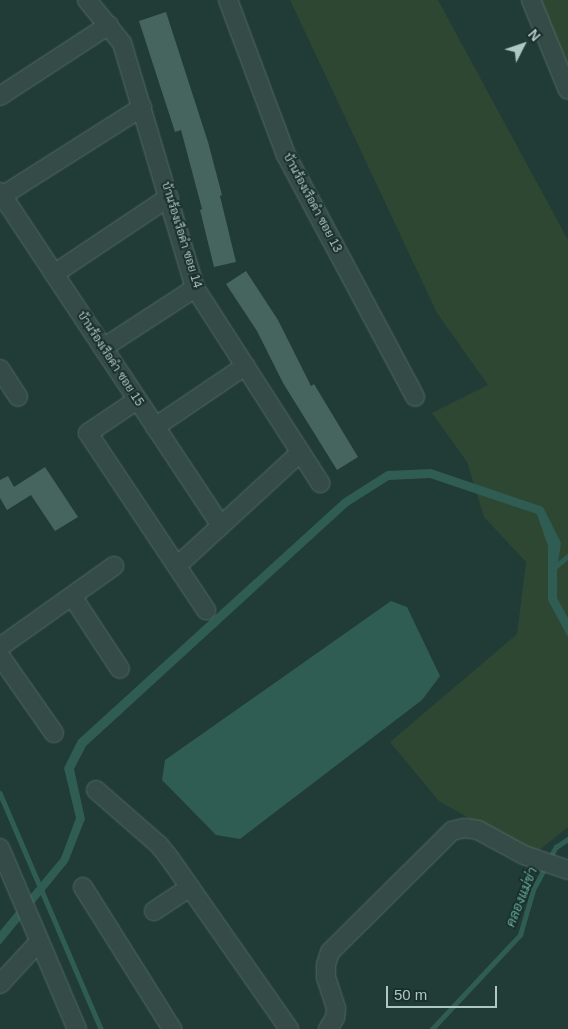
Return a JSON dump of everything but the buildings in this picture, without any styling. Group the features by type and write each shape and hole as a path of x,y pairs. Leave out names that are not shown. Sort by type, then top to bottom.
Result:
{"street":[{"name":"บ้านร้องเรือคำ ซอย 14","path":"87,0 122,43 195,288 320,483"},
{"name":"บ้านร้องเรือคำ ซอย 13","path":"228,0 286,155 415,398"},
{"path":"530,0 568,90"},
{"path":"0,96 109,25"},
{"path":"1,194 142,107"},
{"name":"บ้านร้องเรือคำ ซอย 15","path":"1,194 221,526"},
{"path":"54,274 169,197"},
{"path":"103,348 195,288"},
{"path":"155,427 245,366"},
{"path":"0,369 18,397"},
{"path":"137,400 88,433 206,610"},
{"path":"178,566 300,453"},
{"path":"0,647 114,566"},
{"path":"72,596 120,668"},
{"path":"0,656 54,733"},
{"path":"96,790 159,845 289,1029"},
{"path":"328,1029 335,1018 336,1008 326,977 326,965 330,952 442,838 452,831 464,828 478,830 524,856 566,870"},
{"path":"0,848 77,1029"},
{"path":"83,887 172,1029"},
{"path":"154,910 190,887"},
{"path":"0,984 39,942"}],"shaded area":[{"path":"290,0 438,0 568,240 568,827 533,855 439,801 390,742 517,634 526,562 484,517 467,462 432,413 488,385 437,313"},
{"path":"537,0 568,0 568,71"},
{"path":"431,469 543,507 561,543 557,569 557,598 568,618 568,637 548,600 548,546 537,514 430,478 389,480 348,506 86,746 74,769 85,819 68,862 0,945 0,931 61,858 76,818 64,768 78,740 343,499 387,471"},
{"path":"391,601 407,607 440,676 422,700 240,839 216,835 162,780 165,760"}],"waterway":[{"path":"554,568 568,556"},
{"path":"0,793 101,1029"},
{"name":"คลองแม่ข่า","path":"549,859 556,847 568,839"},
{"name":"คลองแม่ข่า","path":"432,1029 520,935 533,890 546,866"}]}
